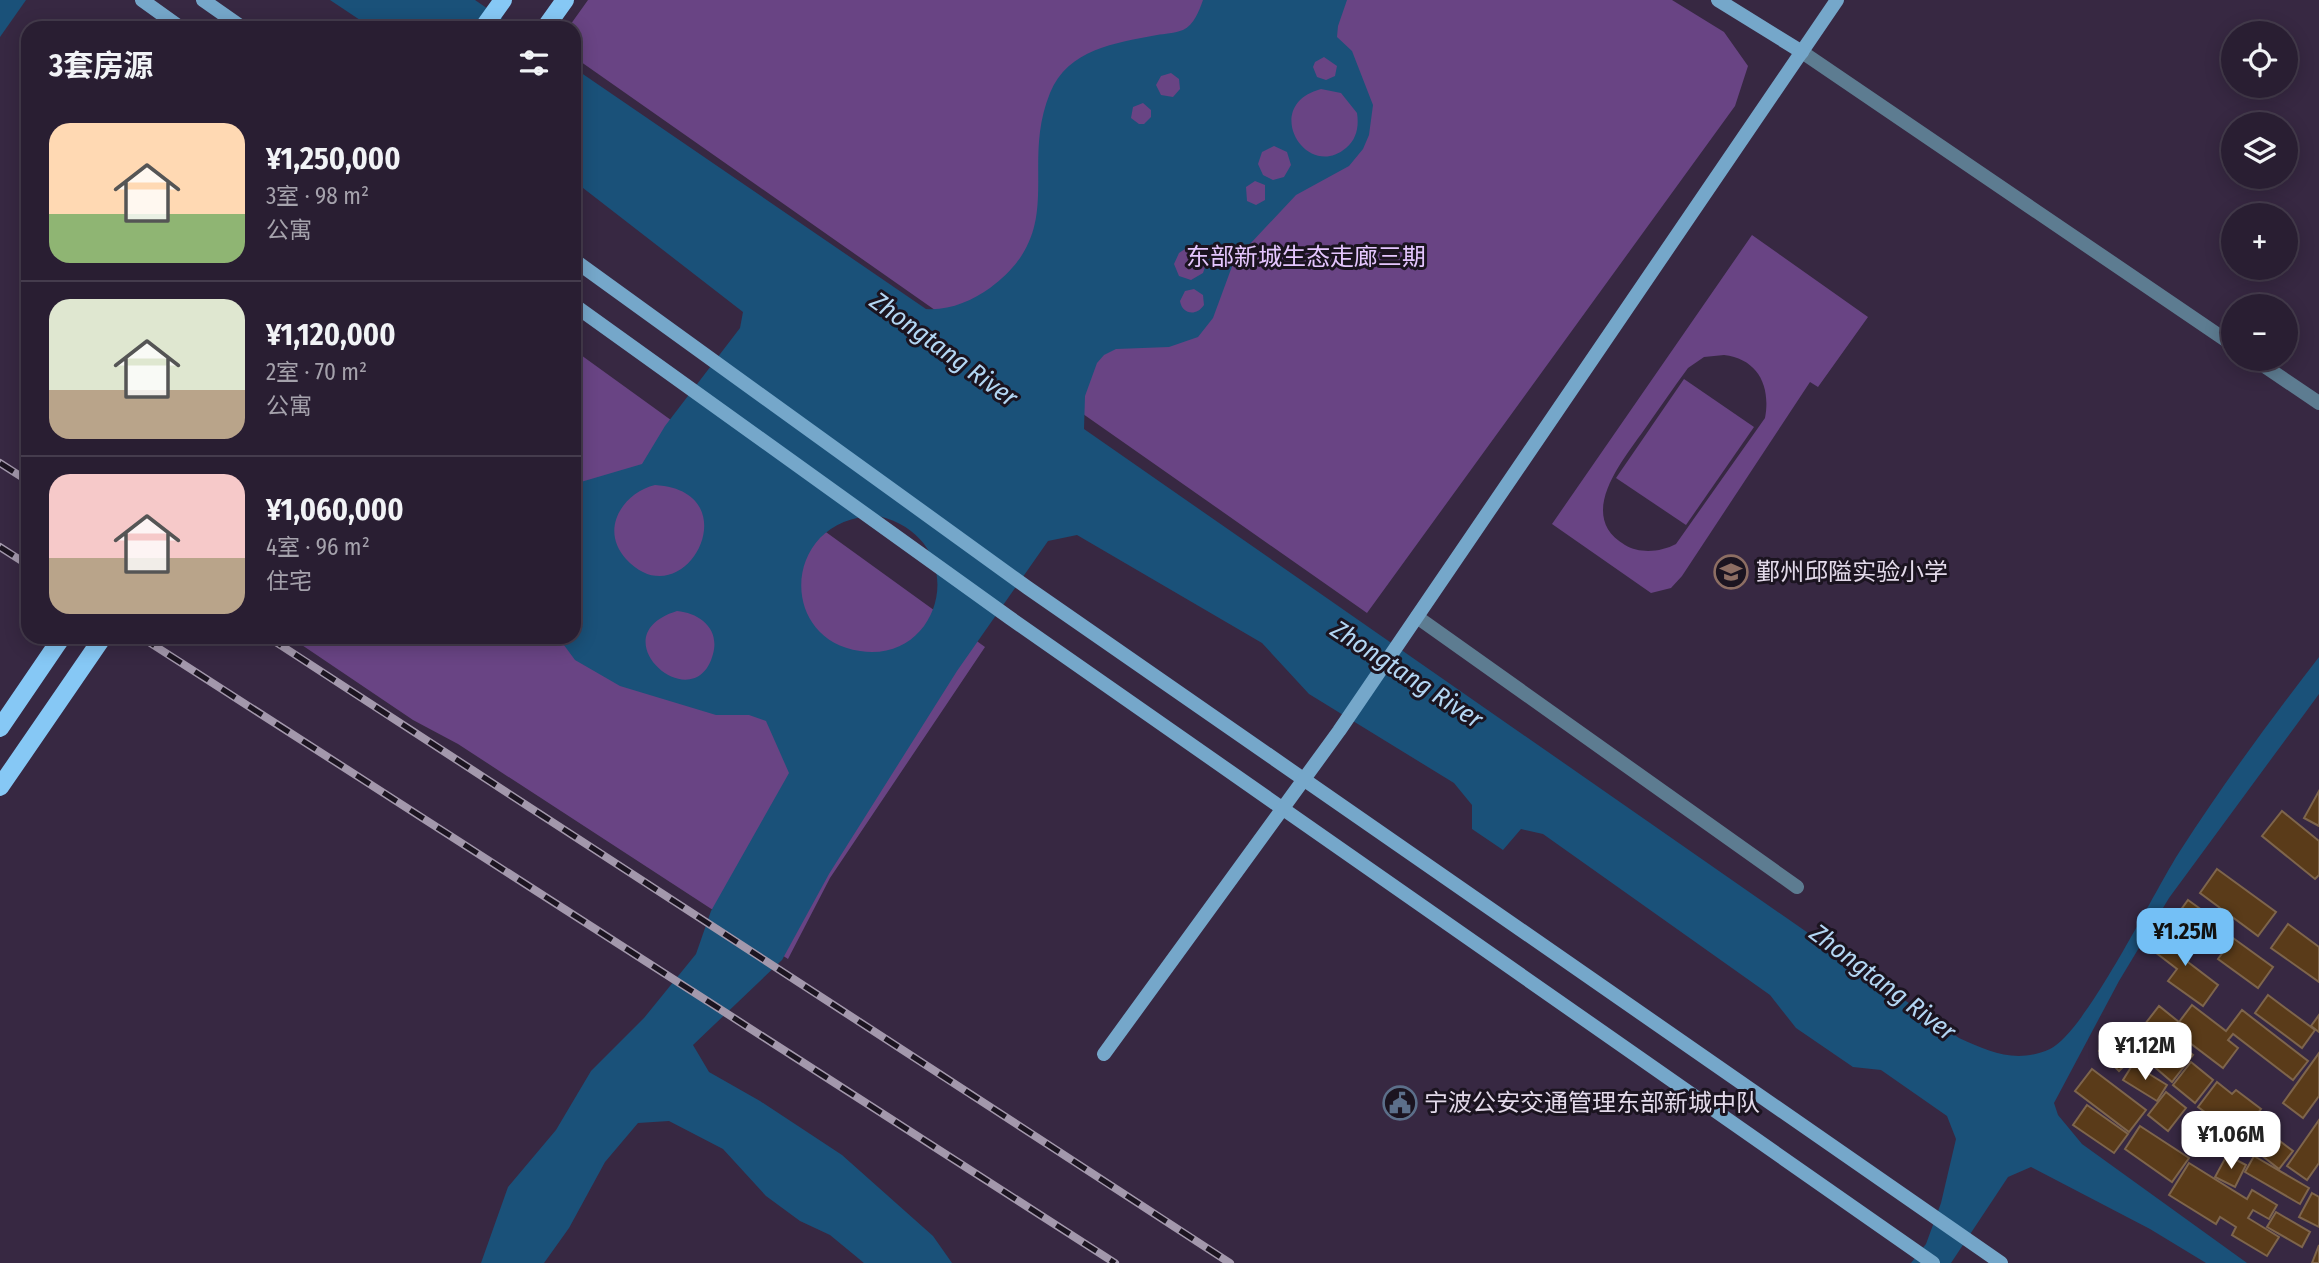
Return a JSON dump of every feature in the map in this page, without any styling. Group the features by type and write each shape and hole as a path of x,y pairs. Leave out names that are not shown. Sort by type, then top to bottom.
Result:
{"main road":[{"path":"142,0 171,21"},
{"path":"203,0 233,21"},
{"path":"550,21 565,0"},
{"path":"1718,0 1802,52"},
{"path":"1104,1054 1339,731 1837,0"},
{"path":"488,21 502,1"},
{"path":"581,265 1028,588 2001,1263"},
{"path":"581,310 1010,618 1933,1263"},
{"path":"0,728 57,644"},
{"path":"0,787 98,644"}],"street":[{"path":"1802,52 2221,337"},
{"path":"2272,371 2319,403"},
{"path":"1415,619 1797,887"}],"green space":[{"name":"东部新城生态走廊三期","path":"588,0 1672,0 1724,32 1748,66 1735,106 1367,613 581,62 581,21 573,21"},
{"path":"1752,235 1868,317 1818,387 1810,382 1682,576 1671,588 1651,593 1552,524","holes":["1724,355 1746,362 1760,376 1766,395 1765,418 1676,544 1651,551 1637,550 1625,545 1611,533 1604,519 1608,488 1616,472 1688,368 1704,357"]},
{"path":"581,355 985,647 830,878 788,959 458,744 413,720 300,644 581,644"},
{"path":"1684,379 1754,427 1686,525 1616,478"}],"water":[{"path":"0,0 26,0 0,37"},
{"path":"330,0 475,0 506,21 362,21"},
{"name":"Zhongtang River","path":"1203,0 1347,0 1337,37 1352,51 1373,105 1369,135 1363,149 1349,166 1296,195 1234,261 1213,318 1198,337 1169,347 1116,349 1104,355 1097,363 1085,396 1084,429 1959,1038 1992,1052 2026,1056 2050,1049 2065,1037 2082,1017 2119,959 2168,870 2196,826 2319,657 2319,694 2169,898 2119,981 2054,1103 2058,1115 2082,1144 2247,1263 2206,1263 2150,1229 2031,1167 2008,1177 1951,1263 1911,1263 1926,1244 1941,1203 1956,1139 1947,1116 1881,1070 1853,1067 1796,1028 1770,995 1543,834 1521,829 1503,850 1472,829 1472,805 1454,783 1309,694 1262,643 1077,535 1048,541 957,671 829,874 782,960 693,1045 709,1072 760,1101 842,1155 933,1236 952,1263 864,1263 830,1235 800,1221 766,1196 723,1149 669,1121 638,1123 605,1162 569,1228 544,1263 481,1263 508,1187 556,1130 591,1071 644,1018 696,954 711,911 789,773 766,721 749,715 716,715 620,686 575,660 563,644 581,644 581,482 642,464 665,426 740,328 743,312 581,186 581,73 926,309 943,308 968,301 990,288 1014,266 1028,243 1036,220 1042,121 1050,93 1058,78 1068,67 1094,50 1183,30 1198,13","holes":["1324,57 1337,66 1335,76 1326,80 1317,77 1313,67 1315,62","1171,73 1179,79 1180,89 1173,97 1161,95 1156,85 1161,76","1321,89 1341,93 1357,113 1353,141 1331,156 1317,155 1304,148 1296,137 1292,124 1294,110 1303,98","1143,103 1151,110 1151,117 1144,124 1139,124 1131,118 1133,107","1274,146 1287,152 1291,165 1284,177 1273,180 1263,175 1258,164 1262,152","1255,181 1265,185 1265,200 1256,205 1247,201 1246,187","1185,249 1198,251 1206,264 1203,273 1191,280 1179,276 1174,264 1179,253","1194,289 1203,295 1204,305 1201,309 1190,312 1183,309 1180,301 1185,291","655,485 684,492 700,508 704,528 699,548 687,565 669,575 648,574 626,559 618,548 615,525 618,514 633,496","879,516 909,529 928,549 936,573 936,597 928,620 912,639 889,650 860,651 832,642 814,625 803,602 802,578 808,555 824,535 847,521","677,611 693,615 706,624 714,637 714,645 713,654 703,673 688,679 672,677 658,667 648,654 646,638 655,623"]}],"building":[{"path":"2319,791 2319,826 2304,818"},
{"path":"2282,811 2319,841 2319,875 2315,879 2262,836"},
{"path":"2217,869 2276,912 2258,936 2200,893"},
{"path":"2188,900 2228,929 2211,951 2172,922"},
{"path":"2288,924 2319,947 2319,982 2271,948"},
{"path":"2173,928 2195,945 2184,959 2218,985 2203,1006 2168,981 2177,969 2155,952"},
{"path":"2233,938 2273,967 2258,988 2218,959"},
{"path":"2268,995 2315,1030 2302,1048 2255,1013"},
{"path":"2192,1005 2226,1031 2242,1010 2308,1061 2293,1080 2233,1034 2228,1040 2238,1048 2223,1068 2178,1034 2171,1044 2145,1024 2159,1006 2179,1022"},
{"path":"2319,1015 2319,1032 2311,1026"},
{"path":"2113,1036 2134,1056 2119,1071 2099,1051"},
{"path":"2177,1042 2193,1055 2172,1082 2150,1063 2164,1045 2171,1051"},
{"path":"2319,1053 2319,1096 2303,1118 2283,1103"},
{"path":"2191,1062 2213,1080 2195,1103 2173,1085"},
{"path":"2133,1064 2167,1085 2157,1101 2123,1080"},
{"path":"2092,1069 2146,1110 2129,1132 2075,1091"},
{"path":"2217,1082 2232,1094 2236,1090 2261,1109 2239,1137 2198,1107"},
{"path":"2166,1092 2186,1108 2168,1131 2148,1115"},
{"path":"2087,1105 2128,1134 2114,1153 2073,1125"},
{"path":"2319,1120 2319,1163 2307,1180 2287,1166"},
{"path":"2255,1122 2293,1151 2279,1169 2241,1139"},
{"path":"2140,1126 2189,1158 2172,1182 2125,1149"},
{"path":"2211,1126 2229,1139 2221,1150 2203,1137"},
{"path":"2227,1155 2246,1165 2235,1187 2215,1177"},
{"path":"2254,1156 2309,1188 2300,1204 2245,1172"},
{"path":"2189,1163 2247,1199 2252,1190 2277,1205 2269,1219 2253,1210 2248,1218 2279,1237 2267,1256 2232,1235 2236,1227 2220,1217 2216,1224 2169,1195"},
{"path":"2312,1193 2319,1197 2319,1227 2299,1217"},
{"path":"2276,1212 2310,1232 2302,1247 2267,1227"},
{"path":"2319,1245 2319,1263 2312,1263"}],"railway":[{"path":"0,463 21,476"},
{"path":"0,547 21,560"},
{"path":"152,644 1115,1263"},
{"path":"279,644 1230,1263"}],"place":[{"name":"鄞州邱隘实验小学","path":"1731,572"},
{"name":"宁波公安交通管理东部新城中队","path":"1400,1103"}]}
